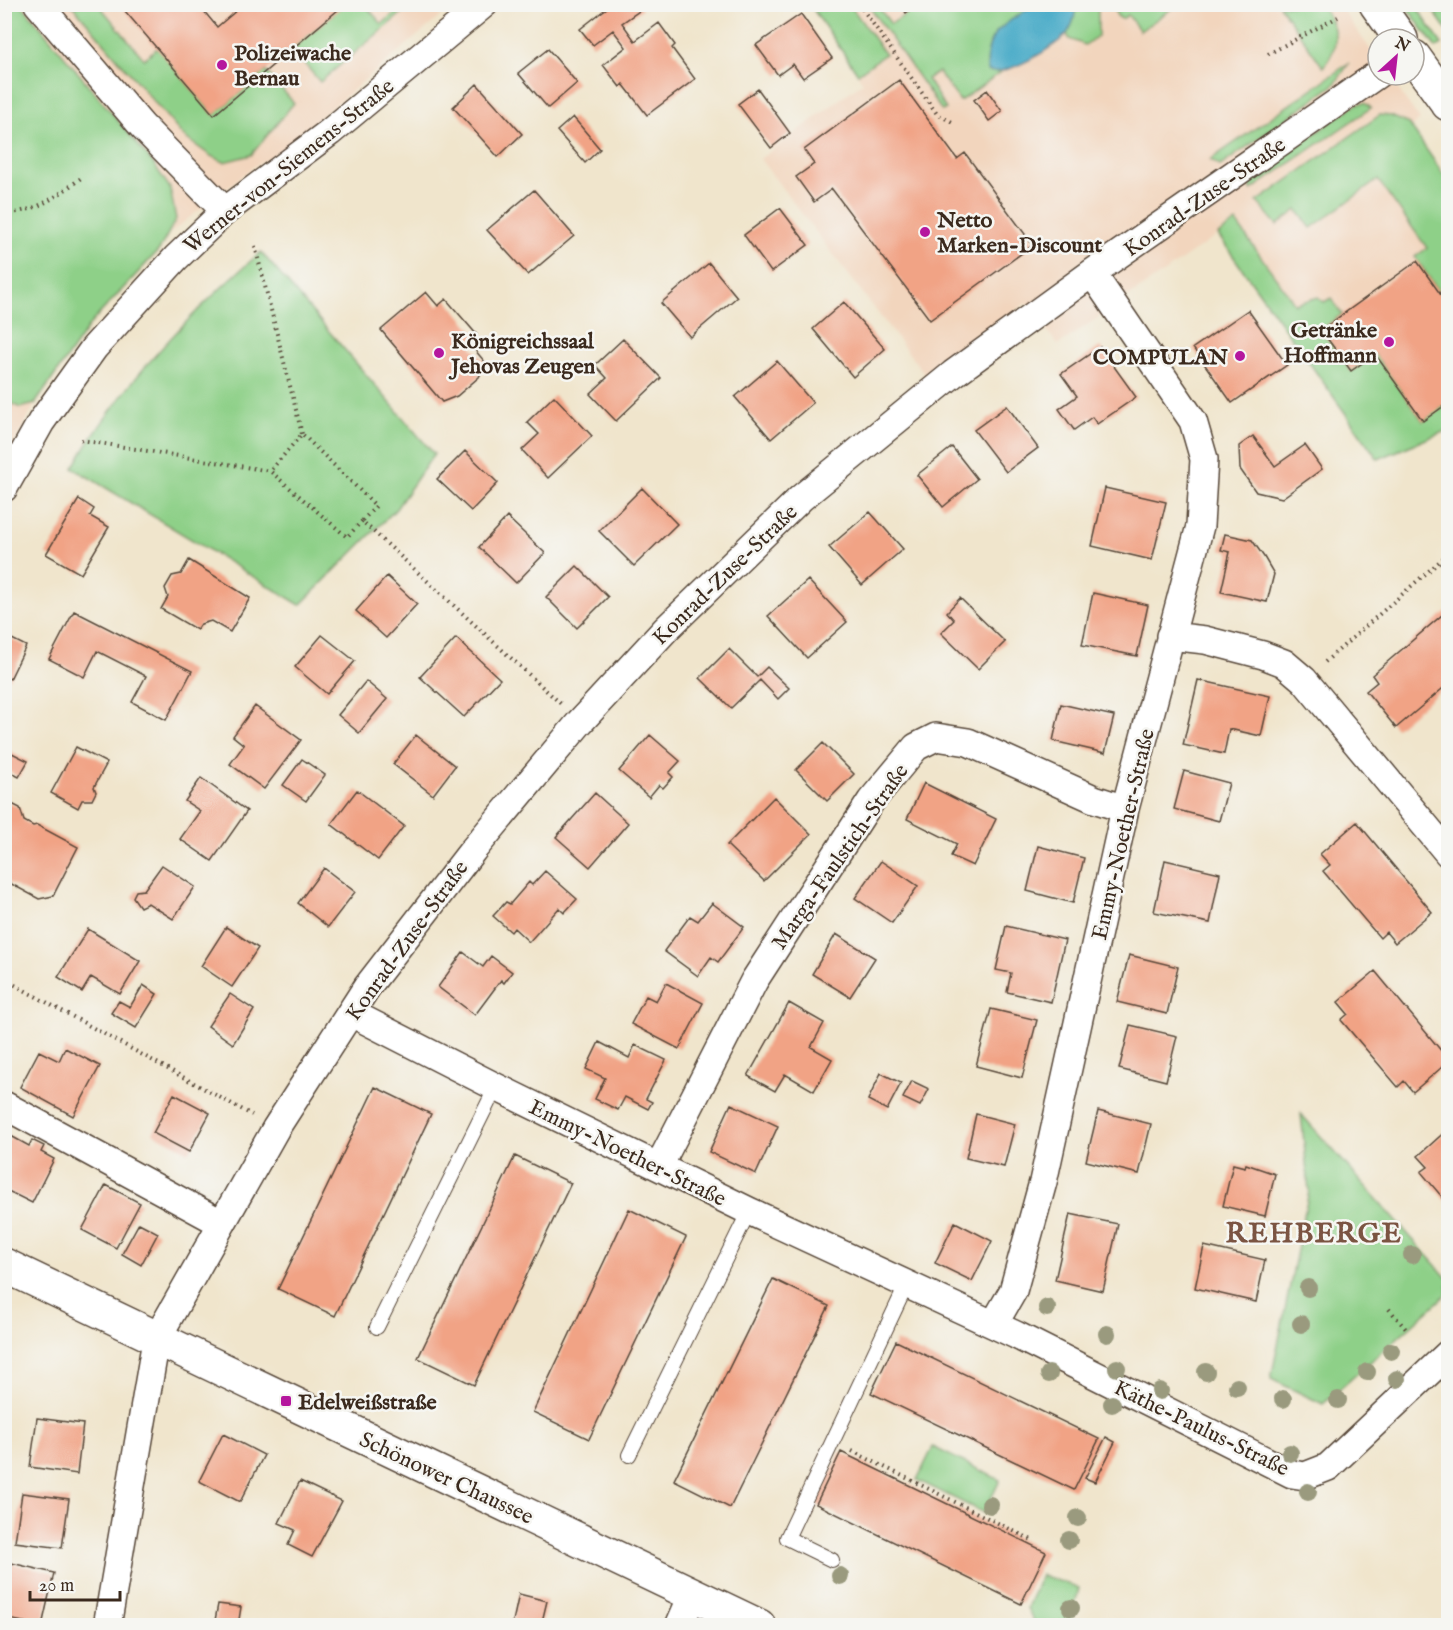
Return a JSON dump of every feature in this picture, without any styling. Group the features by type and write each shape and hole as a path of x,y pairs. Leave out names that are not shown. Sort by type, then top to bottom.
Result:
{"main road":[{"path":"1376,4 1392,27"},
{"path":"1426,73 1449,104"},
{"name":"Schönower Chaussee","path":"4,1265 156,1340 759,1626"}],"street":[{"path":"38,4 141,126 225,211"},
{"name":"Werner-von-Siemens-Straße","path":"4,488 41,422 94,348 176,258 225,211 330,132 484,4"},
{"name":"Konrad-Zuse-Straße","path":"156,1340 276,1128 367,987 473,850 580,722 666,629 801,498 953,374 1092,273 1366,82"},
{"name":"Emmy-Noether-Straße","path":"351,1013 749,1211 906,1286 994,1324 1014,1292 1043,1182 1125,809 1200,526 1204,459 1193,421 1092,273"},
{"path":"1170,636 1205,640 1263,655 1284,663 1304,680 1449,853"},
{"name":"Marga-Faulstich-Straße","path":"659,1166 754,981 871,801 916,747 936,737 968,742 1094,799 1125,809"},
{"path":"4,1105 221,1223"},
{"name":"Käthe-Paulus-Straße","path":"994,1324 1292,1474 1305,1476 1328,1467 1449,1354"},
{"path":"107,1626 156,1340"},
{"path":"679,1626 693,1594"}],"lane":[{"path":"377,1328 496,1087"},
{"path":"629,1455 749,1211"},
{"path":"832,1560 788,1538 906,1286"}],"path":[{"path":"859,4 937,114 954,123"},
{"path":"1268,54 1338,17"},
{"path":"4,213 16,213 48,203 81,178"},
{"path":"81,440 270,471 347,537 376,506 302,434 255,246"},
{"path":"270,471 302,434"},
{"path":"362,521 580,722"},
{"path":"1304,680 1449,554"},
{"path":"4,979 276,1128"},
{"path":"1389,1308 1406,1329"},
{"path":"833,1441 1032,1540"}],"shaded area":[{"path":"22,5 454,5 278,153 252,168 170,233 176,219"},
{"path":"810,5 1339,5 1366,43 1366,87 1397,87 1420,120 1391,142 1448,221 1448,430 1378,459 1218,235 1058,345 1026,303 927,377 760,159 863,82"},
{"path":"5,384 35,404 5,461"}],"green space":[{"path":"345,4 365,5 382,24 398,10 401,14 320,82 292,49"},
{"path":"1113,4 1177,5 1140,31 1128,15 1122,19 1117,16"},
{"path":"4,5 22,5 153,163 170,188 176,219 159,250 91,323 35,404 20,408 4,399 9,386 4,384"},
{"path":"72,5 99,5 144,59 157,48 214,115 266,71 294,103 251,155 224,162 211,156 183,136"},
{"path":"810,5 850,5 885,54 858,74"},
{"path":"868,5 877,5 891,24 919,5 1035,5 1006,24 993,38 987,57 988,71 1001,72 963,99 960,101 938,72 927,79 946,109 942,111"},
{"path":"1075,5 1098,5 1098,36 1085,45 1069,39 1067,33 1073,22"},
{"path":"1279,5 1321,5 1331,20 1335,36 1333,51 1323,67"},
{"path":"1405,5 1415,5 1442,44 1436,48 1426,34 1426,27 1421,27"},
{"path":"1429,5 1448,5 1448,32"},
{"path":"1349,63 1335,84 1220,166 1210,160"},
{"path":"1365,103 1371,108 1251,190 1249,183 1253,177 1357,104"},
{"path":"1380,115 1391,116 1409,124 1448,181 1448,305 1415,257 1427,248 1378,180 1311,228 1297,210 1277,225 1257,202"},
{"path":"1236,222 1295,304 1318,297 1324,302 1331,298 1342,314 1321,330 1351,371 1375,354 1423,421 1448,403 1448,430 1378,459 1218,235"},
{"path":"261,252 434,454 396,509 300,605 73,468 113,408 158,352 182,326"},
{"path":"1301,1114 1448,1279 1448,1293 1323,1404 1271,1379 1309,1191"},
{"path":"933,1447 1000,1480 984,1513 917,1480"},
{"path":"1041,1575 1079,1588 1070,1625 1036,1625 1027,1608"}],"water":[{"path":"1035,4 1075,5 1074,19 1068,32 1054,45 1019,65 988,71 989,46 998,30"}],"building":[{"name":"Polizeiwache Bernau","path":"119,4 198,4 217,27 244,4 345,4 214,115"},
{"path":"612,4 639,4 642,9 622,23 635,41 659,23 675,45 672,48 695,79 647,115 623,84 620,87 603,65 626,47 613,30 593,45 580,29"},
{"path":"900,4 918,4 906,13"},
{"path":"801,14 832,58 803,78 793,64 778,75 756,45"},
{"path":"548,49 577,83 548,108 518,73"},
{"name":"Netto Marken-Discount","path":"899,80 957,159 965,153 1033,245 930,320 832,189 814,202 796,177 814,164 804,150"},
{"path":"477,84 522,134 498,157 453,107"},
{"path":"758,89 790,133 771,148 738,104"},
{"path":"987,90 1002,111 989,121 974,100"},
{"path":"573,117 600,149 585,163 557,131"},
{"path":"534,190 574,236 528,275 487,230"},
{"path":"780,208 808,245 771,272 744,235"},
{"name":"Getränke Hoffmann","path":"1417,261 1448,305 1448,403 1423,421 1375,354 1351,371 1321,330"},
{"path":"709,263 737,297 690,337 661,303"},
{"name":"Königreichssaal Jehovas Zeugen","path":"426,292 438,306 446,299 477,335 468,342 486,363 479,377 457,396 442,402 381,330"},
{"path":"844,302 885,349 853,377 813,329"},
{"name":"COMPULAN","path":"1248,310 1287,365 1232,403 1193,348"},
{"path":"623,339 661,378 616,421 590,394 607,378 595,365"},
{"path":"1100,347 1136,397 1097,424 1092,417 1074,430 1059,409 1077,396 1061,374"},
{"path":"777,361 813,403 771,439 735,397"},
{"path":"554,396 592,436 548,478 522,450 539,434 527,422"},
{"path":"1007,406 1038,448 1006,472 974,430"},
{"path":"1253,436 1275,466 1305,445 1322,469 1282,498 1256,492 1240,469 1239,446"},
{"path":"952,447 977,479 943,507 917,475"},
{"path":"465,451 498,483 471,511 437,479"},
{"path":"642,488 677,524 634,566 599,531"},
{"path":"1105,488 1166,502 1152,560 1092,546"},
{"path":"79,499 94,509 90,516 109,527 81,574 46,554"},
{"path":"870,512 903,549 862,585 829,547"},
{"path":"507,517 545,553 516,583 479,547"},
{"path":"1225,534 1252,540 1264,557 1274,574 1267,602 1221,592 1230,552 1221,550"},
{"path":"189,560 250,598 230,632 211,621 201,624 197,630 161,609 168,597 165,588 172,576 181,574"},
{"path":"577,566 608,597 577,628 546,597"},
{"path":"387,576 417,604 386,638 356,611"},
{"path":"808,580 847,622 807,658 768,616"},
{"path":"1093,593 1148,605 1137,656 1082,645"},
{"path":"960,598 1005,642 978,669 941,633 954,620 947,612"},
{"path":"1448,610 1448,684 1396,728 1366,691 1377,682 1372,675"},
{"path":"74,611 192,671 166,720 132,702 146,676 97,651 84,677 49,659"},
{"path":"4,635 26,646 10,679 4,676"},
{"path":"322,635 355,661 327,694 295,667"},
{"path":"456,638 500,679 464,717 420,677"},
{"path":"729,649 757,677 767,667 789,688 778,699 760,680 731,708 700,678"},
{"path":"1198,680 1270,696 1261,736 1229,729 1224,754 1183,745"},
{"path":"366,681 387,699 359,733 338,715"},
{"path":"1061,704 1114,716 1105,753 1053,741"},
{"path":"255,706 301,740 264,789 230,764 244,745 233,736"},
{"path":"416,735 455,766 433,795 393,764"},
{"path":"650,735 680,761 669,773 673,777 663,788 659,785 649,797 619,771"},
{"path":"823,743 854,774 827,801 796,770"},
{"path":"76,747 107,763 94,787 96,792 92,800 82,800 78,808 51,793"},
{"path":"4,749 28,761 19,777 4,769"},
{"path":"302,759 325,775 306,801 283,785"},
{"path":"1184,771 1229,783 1219,821 1174,809"},
{"path":"201,778 247,811 212,861 180,839 200,811 185,801"},
{"path":"924,783 996,819 973,866 951,856 957,844 907,819"},
{"path":"357,790 404,826 378,860 331,824"},
{"path":"595,793 628,823 590,867 556,837"},
{"path":"774,797 811,834 764,881 727,845"},
{"path":"8,802 20,808 24,821 33,826 37,825 78,847 53,896 39,899 4,880 4,803"},
{"path":"1357,822 1432,912 1395,943 1386,932 1380,938 1323,871 1330,865 1320,854"},
{"path":"1038,846 1084,858 1073,903 1027,891"},
{"path":"1165,860 1220,873 1210,923 1154,912"},
{"path":"881,861 918,886 892,923 855,898"},
{"path":"162,865 195,887 173,919 148,903 140,907 133,897 136,891 144,890"},
{"path":"324,868 355,892 328,927 298,903"},
{"path":"545,871 577,899 564,913 559,908 529,942 514,928 511,932 493,916 506,902 510,904 529,882 532,885"},
{"path":"712,903 744,927 718,962 711,957 698,976 664,951 690,916 698,921"},
{"path":"1006,926 1065,940 1051,1002 1007,992 1011,973 996,970"},
{"path":"226,927 258,948 232,987 201,966"},
{"path":"88,929 140,961 120,994 91,977 82,992 58,977"},
{"path":"836,934 875,958 850,997 812,974"},
{"path":"463,952 483,967 491,956 512,972 504,983 501,980 475,1015 438,987"},
{"path":"1129,955 1178,967 1167,1014 1117,1002"},
{"path":"1375,971 1448,1059 1448,1062 1413,1092 1404,1081 1398,1087 1341,1020 1348,1014 1338,1002"},
{"path":"666,983 703,1003 679,1049 631,1024 646,996 656,1001"},
{"path":"143,985 157,994 136,1028 111,1013 119,1001 130,1007"},
{"path":"230,994 254,1010 233,1044 208,1026"},
{"path":"789,1003 824,1023 811,1047 832,1059 814,1091 785,1074 775,1091 748,1076"},
{"path":"991,1009 1037,1020 1022,1078 976,1066"},
{"path":"1130,1025 1177,1036 1166,1081 1119,1069"},
{"path":"599,1042 629,1058 635,1045 666,1060 646,1099 652,1102 648,1109 625,1097 618,1110 595,1099 605,1078 586,1069"},
{"path":"65,1048 100,1066 73,1116 20,1087 39,1051 59,1061"},
{"path":"881,1073 901,1083 887,1110 868,1100"},
{"path":"912,1081 929,1089 920,1106 903,1098"},
{"path":"375,1087 431,1114 335,1316 278,1289"},
{"path":"174,1094 210,1113 189,1152 153,1133"},
{"path":"731,1104 778,1126 756,1174 709,1152"},
{"path":"1098,1111 1151,1124 1139,1174 1086,1161"},
{"path":"976,1114 1015,1124 1004,1167 966,1158"},
{"path":"1448,1129 1448,1204 1421,1172 1428,1167 1418,1156"},
{"path":"11,1136 29,1146 32,1140 44,1146 41,1152 54,1159 32,1203 4,1189 4,1149"},
{"path":"515,1156 571,1183 474,1385 418,1358"},
{"path":"1233,1164 1245,1167 1246,1164 1275,1174 1265,1216 1223,1206"},
{"path":"106,1185 140,1203 116,1248 82,1230"},
{"path":"629,1209 686,1237 589,1439 533,1412"},
{"path":"1070,1214 1118,1224 1103,1291 1055,1280"},
{"path":"955,1222 992,1241 972,1281 935,1263"},
{"path":"139,1223 158,1233 141,1265 122,1254"},
{"path":"1204,1246 1265,1260 1256,1302 1195,1288"},
{"path":"773,1279 829,1306 730,1508 674,1480"},
{"path":"896,1341 1099,1439 1074,1490 871,1393"},
{"path":"37,1418 83,1424 77,1474 30,1467"},
{"path":"223,1434 264,1455 240,1502 199,1481"},
{"path":"1106,1437 1115,1442 1095,1482 1085,1478"},
{"path":"841,1452 1046,1552 1021,1604 816,1504"},
{"path":"300,1481 342,1501 312,1557 288,1545 295,1530 279,1523"},
{"path":"22,1493 69,1499 62,1548 15,1542"},
{"path":"7,1562 54,1573 42,1626 4,1618"},
{"path":"519,1594 547,1601 541,1626 512,1626"},
{"path":"218,1604 241,1607 238,1626 214,1626"},
{"path":"383,1619 404,1625 404,1626 381,1626"}],"place":[{"name":"Polizeiwache Bernau","path":"222,65"},
{"name":"Netto Marken-Discount","path":"925,232"},
{"name":"Getränke Hoffmann","path":"1389,342"},
{"name":"Königreichssaal Jehovas Zeugen","path":"439,353"},
{"name":"COMPULAN","path":"1240,356"},
{"name":"Edelweißstraße","path":"286,1401"}],"district":[{"name":"REHBERGE","path":"1314,1232"}]}
